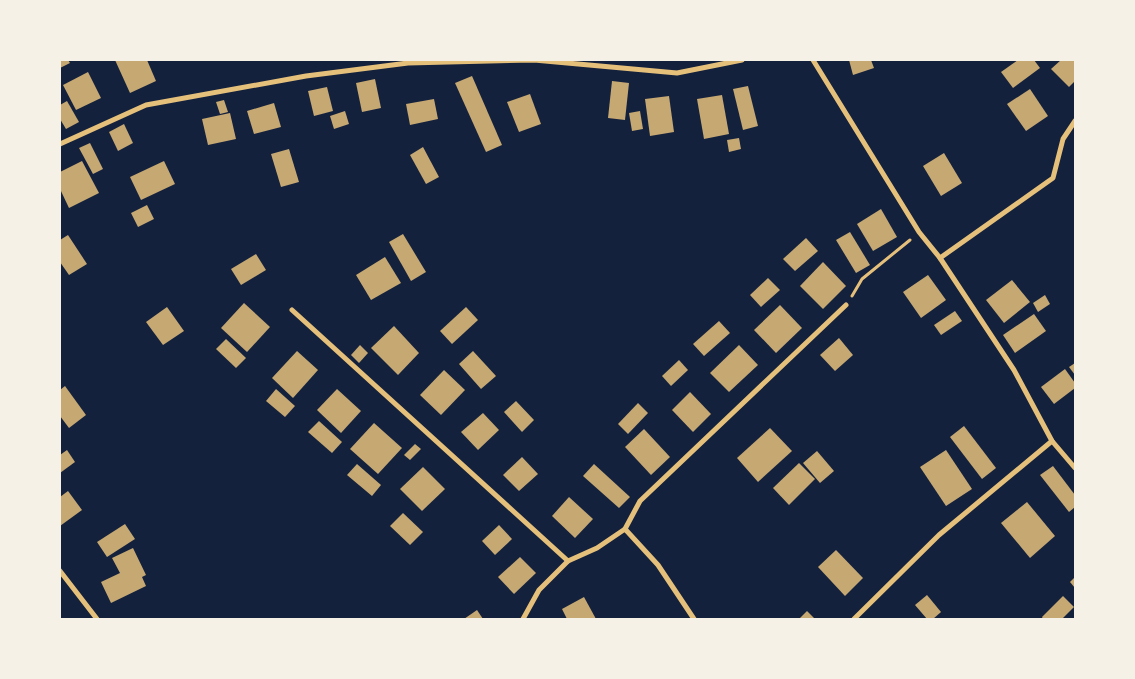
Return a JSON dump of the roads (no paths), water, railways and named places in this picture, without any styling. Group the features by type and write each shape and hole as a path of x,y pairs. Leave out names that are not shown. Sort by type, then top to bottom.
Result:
{"street":[{"path":"60,144 146,105 306,76 408,63 534,60 676,73 742,60"},
{"path":"813,60 919,232 940,258 1014,370 1052,441 1075,468"},
{"path":"940,258 1053,178 1063,139 1075,121"},
{"path":"523,619 539,590 568,561 597,548 624,529 640,501 846,304"},
{"path":"292,310 568,561"},
{"path":"854,619 939,535 1052,441"},
{"path":"624,529 658,565 694,619"},
{"path":"60,572 97,619"}]}
